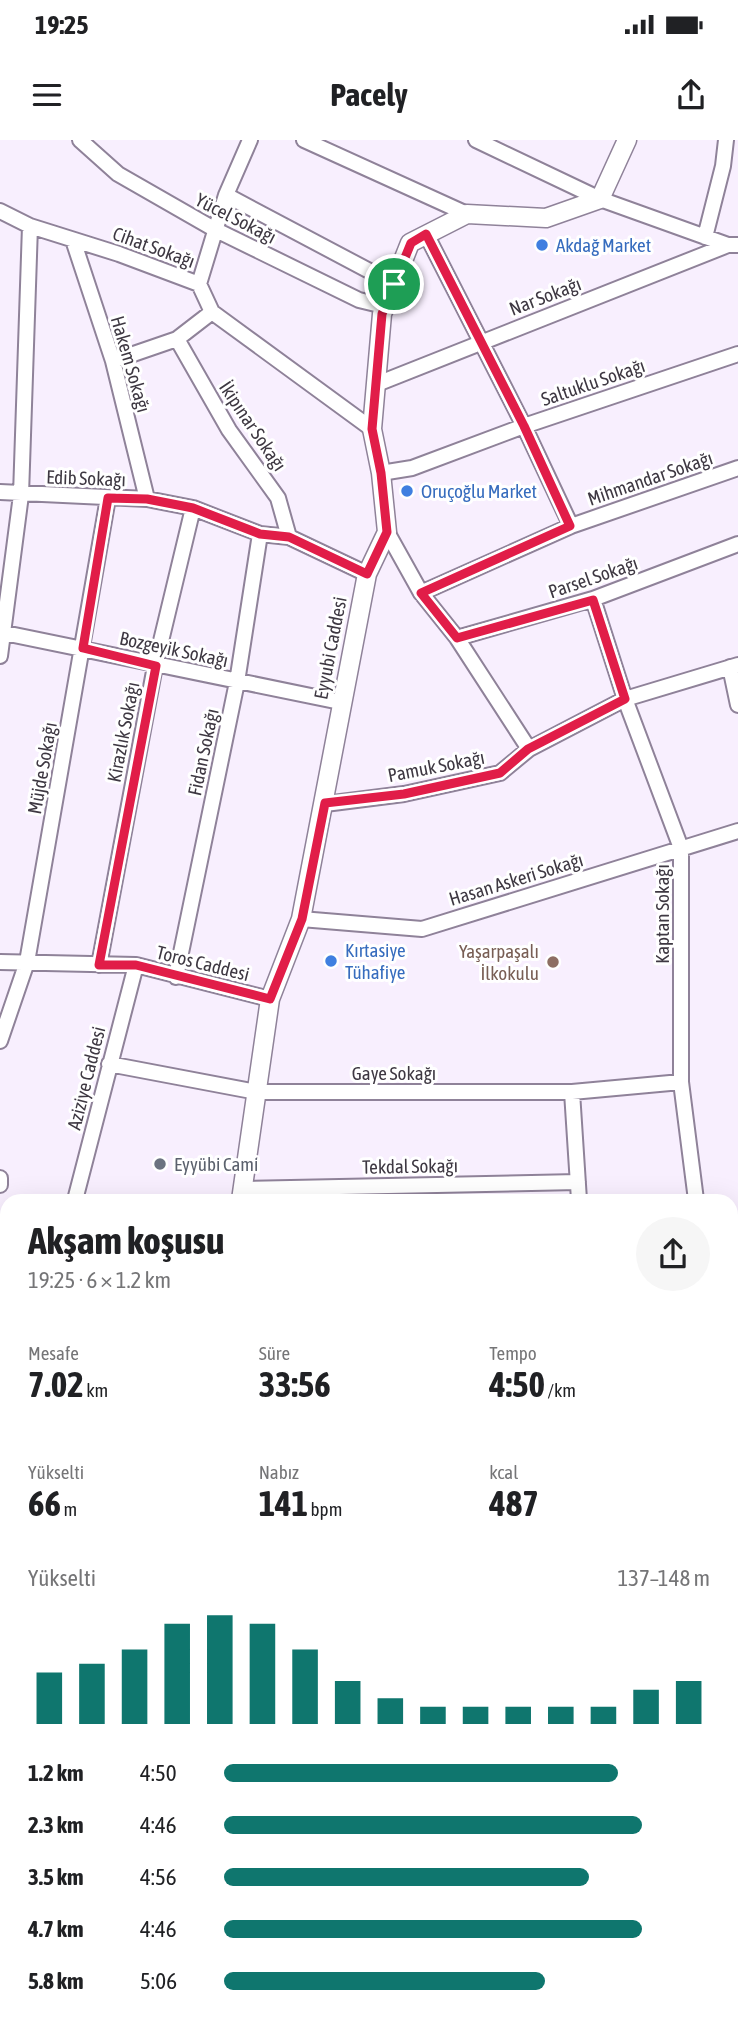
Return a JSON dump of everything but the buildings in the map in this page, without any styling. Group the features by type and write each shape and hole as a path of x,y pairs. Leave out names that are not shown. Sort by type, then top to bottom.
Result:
{"street":[{"name":"Yücel Sokağı","path":"80,140 118,174 214,229 359,300 388,307"},
{"path":"199,284 226,195 250,140"},
{"path":"304,140 467,214 546,218 600,199 627,140"},
{"path":"476,140 600,199 733,245"},
{"path":"705,237 723,166 726,140"},
{"path":"226,195 394,284"},
{"name":"Cihat Sokağı","path":"0,211 30,226 199,284 212,312 372,429"},
{"path":"467,214 411,243 394,284 388,307 382,314 372,429 381,473 387,532 421,593 457,638 528,749"},
{"path":"0,656 21,495 30,226"},
{"path":"426,234 524,426 570,526"},
{"name":"Hakem Sokağı","path":"74,240 113,360 147,499"},
{"name":"Nar Sokağı","path":"377,384 733,245"},
{"path":"113,360 177,339 212,312"},
{"name":"İkipınar Sokağı","path":"177,339 229,430 278,498 289,537"},
{"name":"Saltuklu Sokağı","path":"381,473 412,468 524,426 738,354"},
{"name":"Mihmandar Sokağı","path":"421,593 570,526 738,468"},
{"name":"Edib Sokağı","path":"0,492 147,499 193,508 260,534 289,537 367,574"},
{"name":"Müjde Sokağı","path":"0,1041 27,962 108,498"},
{"name":"Kirazlık Sokağı","path":"99,965 156,666 193,508"},
{"name":"Eyyubi Caddesi","path":"242,1194 270,999 302,919 325,803 340,702 367,574 387,532"},
{"name":"Fidan Sokağı","path":"176,977 237,682 260,534"},
{"name":"Parsel Sokağı","path":"457,638 593,600 738,544"},
{"name":"Kaptan Sokağı","path":"593,600 625,699 681,848 681,1082 695,1194"},
{"name":"Bozgeyik Sokağı","path":"3,632 156,666 340,702"},
{"path":"734,666 738,705"},
{"name":"Pamuk Sokağı","path":"325,803 404,794 500,773 528,749 625,699 734,666"},
{"name":"Hasan Askeri Sokağı","path":"302,919 422,929 738,831"},
{"name":"Toros Caddesi","path":"0,962 136,965 270,999"},
{"name":"Aziziye Caddesi","path":"76,1194 136,965"},
{"name":"Gaye Sokağı","path":"109,1064 257,1092 572,1093 681,1082"},
{"path":"572,1093 579,1194"},
{"path":"0,1178 0,1185"},
{"name":"Tekdal Sokağı","path":"268,1194 578,1182"}],"place":[{"name":"Akdağ Market","path":"542,245"},
{"name":"Oruçoğlu Market","path":"407,491"},
{"name":"Kırtasiye Tühafiye","path":"331,961"},
{"name":"Yaşarpaşalı İlkokulu","path":"553,962"},
{"name":"Eyyübi Cami","path":"160,1164"}],"route":[{"path":"426,234 524,426 570,526 421,593 457,638 593,600 625,699 528,749 500,773 404,794 325,803 302,919 270,999 136,965 99,965 156,666 83,648 108,498 147,499 193,508 260,534 289,537 367,574 387,532 381,473 372,429 382,314 388,307 394,284 411,243 426,234"}]}
